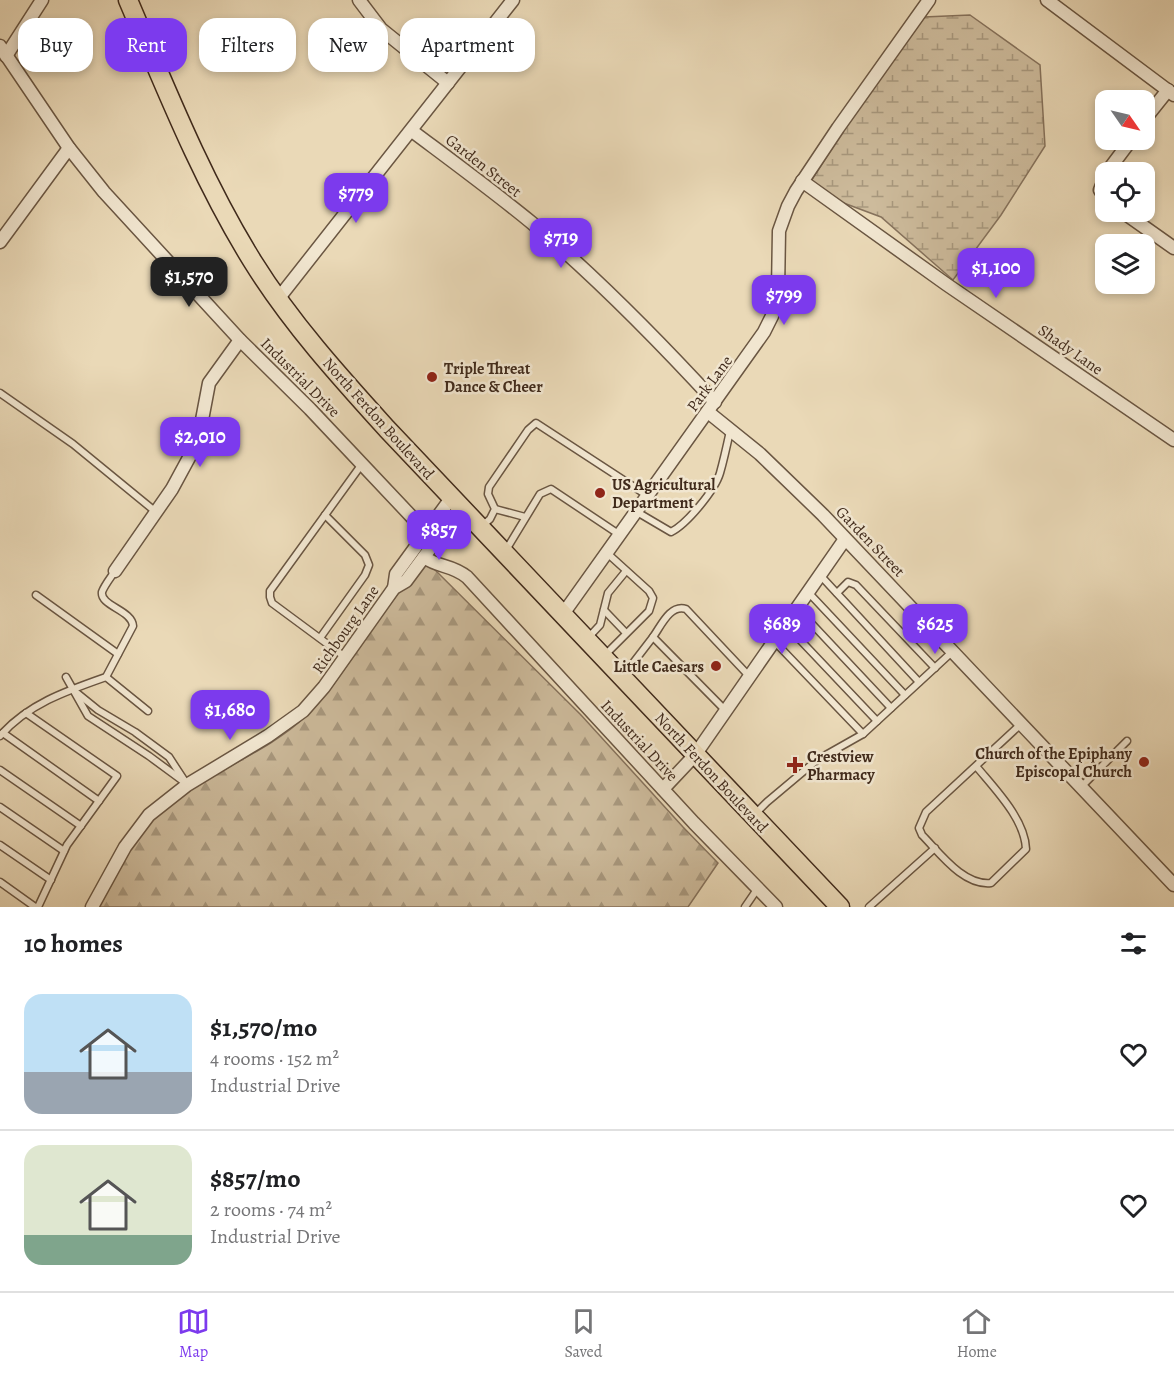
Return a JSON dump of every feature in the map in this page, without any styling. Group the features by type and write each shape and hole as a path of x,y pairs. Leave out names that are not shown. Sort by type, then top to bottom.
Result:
{"main road":[{"name":"North Ferdon Boulevard","path":"128,0 217,201 253,263 278,299 335,371 504,553 840,907"}],"street":[{"path":"3,51 42,0"},
{"path":"359,0 381,29 448,84"},
{"path":"278,299 513,0"},
{"name":"Park Lane","path":"563,614 759,340 772,316 778,291 779,231 788,206 802,181 929,0"},
{"path":"1047,0 1171,92 1155,109"},
{"name":"Industrial Drive","path":"3,51 69,148 111,200 240,340 363,463 426,532"},
{"name":"Garden Street","path":"412,130 496,194 573,259 625,308 730,430 781,472 1174,885"},
{"path":"0,242 69,148"},
{"name":"Shady Lane","path":"802,181 946,284 1174,440"},
{"path":"1137,222 1174,248"},
{"path":"115,571 172,489 198,441 210,383 240,340"},
{"name":"Richbourg Lane","path":"394,588 396,573 426,532 457,502"},
{"name":"Richbourg Lane","path":"92,907 125,847 149,814 188,785 295,718 324,687 394,588 406,581 424,557 457,502"},
{"path":"663,789 695,755 845,539"},
{"name":"Industrial Drive","path":"424,557 436,564 458,569 467,577 663,789 776,907"}],"lane":[{"path":"0,393 72,444 156,512"},
{"path":"525,517 495,508 488,494 489,487 528,430 536,423 649,496"},
{"path":"637,512 671,532 677,529 689,518 716,483 730,430"},
{"path":"345,657 272,603 270,591 363,463"},
{"path":"504,553 540,494 551,489 620,535"},
{"path":"480,527 490,519 495,508"},
{"path":"320,638 365,575 369,565 365,555 326,515"},
{"path":"603,657 649,611 653,598 649,591 607,553"},
{"path":"99,801 1,735 44,701 106,677 133,626 133,621 129,616 103,597 102,591 115,571"},
{"path":"587,639 600,625 608,593 626,571"},
{"path":"820,575 919,682"},
{"path":"837,593 848,582 856,585 935,668"},
{"path":"808,592 905,695"},
{"path":"36,595 118,654"},
{"path":"622,677 671,612 682,608 749,676"},
{"path":"796,608 891,708"},
{"path":"604,610 626,633"},
{"path":"785,624 877,721"},
{"path":"653,637 725,710"},
{"path":"774,641 863,734"},
{"path":"754,816 766,802 817,760 863,734 953,651"},
{"path":"66,677 88,716 188,785"},
{"path":"106,677 148,711"},
{"path":"72,689 98,710 135,732 168,757 188,785"},
{"path":"0,882 36,907 64,851 117,776 26,713"},
{"path":"976,766 1011,810 1025,838 1026,849 990,883 986,884 964,875 922,835 919,828 926,812 1021,724"},
{"path":"1081,787 1127,741"},
{"path":"0,770 81,826"},
{"path":"0,807 64,851"},
{"path":"0,845 51,880"},
{"path":"869,907 935,848"},
{"path":"745,907 758,888"}],"green space":[{"path":"970,15 1040,65 1045,146 1001,215 953,280 881,217 841,202 811,181 843,131 924,17"},
{"path":"425,560 581,715 718,863 688,907 99,907 145,827 171,803 270,743 306,716 333,685"}],"place":[{"name":"Triple Threat Dance & Cheer","path":"432,377"},
{"name":"US Agricultural Department","path":"600,493"},
{"name":"Little Caesars","path":"716,666"},
{"name":"Church of the Epiphany Episcopal Church","path":"1144,762"},
{"name":"Crestview Pharmacy","path":"795,765"}]}
